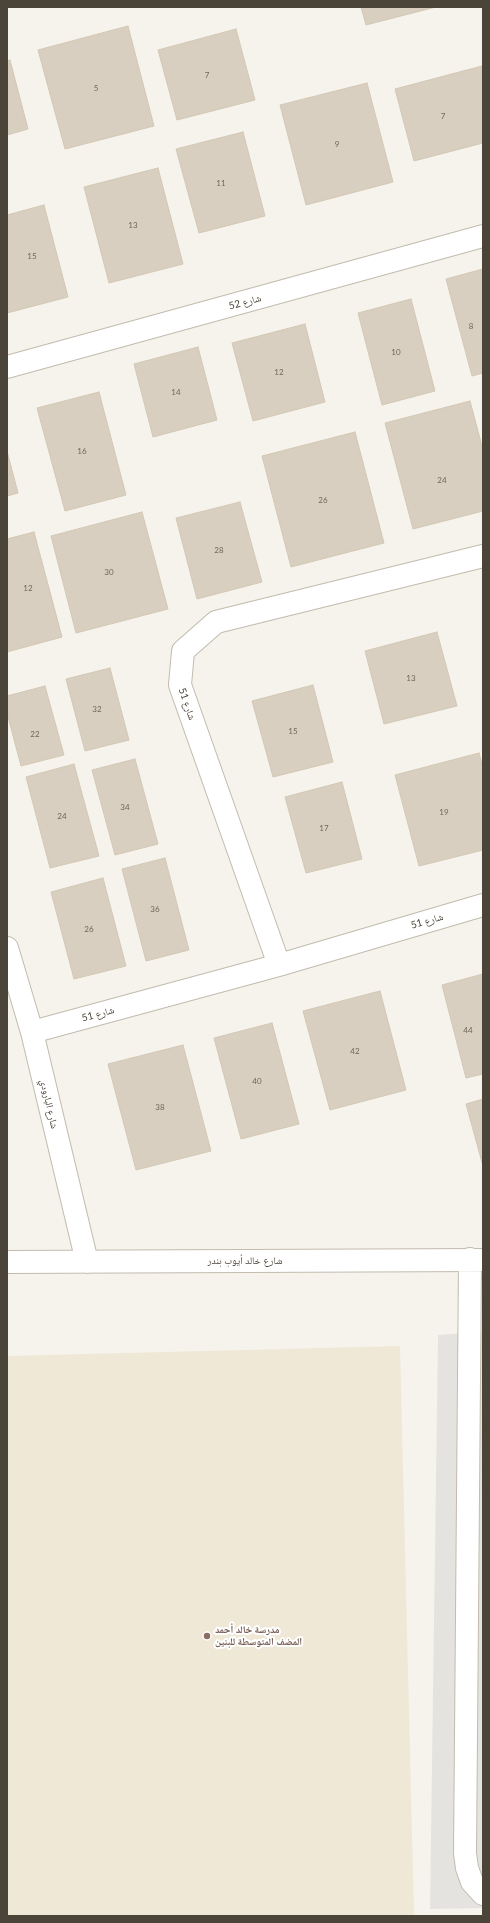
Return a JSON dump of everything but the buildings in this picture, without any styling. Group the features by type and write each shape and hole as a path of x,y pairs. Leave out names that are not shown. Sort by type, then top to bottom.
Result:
{"street":[{"name":"شارع 52","path":"7,367 483,236"},
{"name":"شارع 51","path":"279,965 180,685 183,651 216,622 483,556"},
{"name":"شارع 51","path":"32,1032 279,965 483,905"},
{"name":"شارع البارودي","path":"7,948 32,1032 87,1262"},
{"name":"شارع خالد أيوب بندر","path":"7,1262 477,1260"},
{"path":"477,1260 465,1853 466,1868 472,1882 483,1894"}],"shaded area":[{"path":"483,1332 483,1908 430,1909 438,1335"},
{"name":"مدرسة خالد أحمد المضف المتوسطة للبنين","path":"400,1346 414,1916 7,1916 7,1356"}],"place":[{"name":"مدرسة خالد أحمد المضف المتوسطة للبنين","path":"207,1636"}]}
